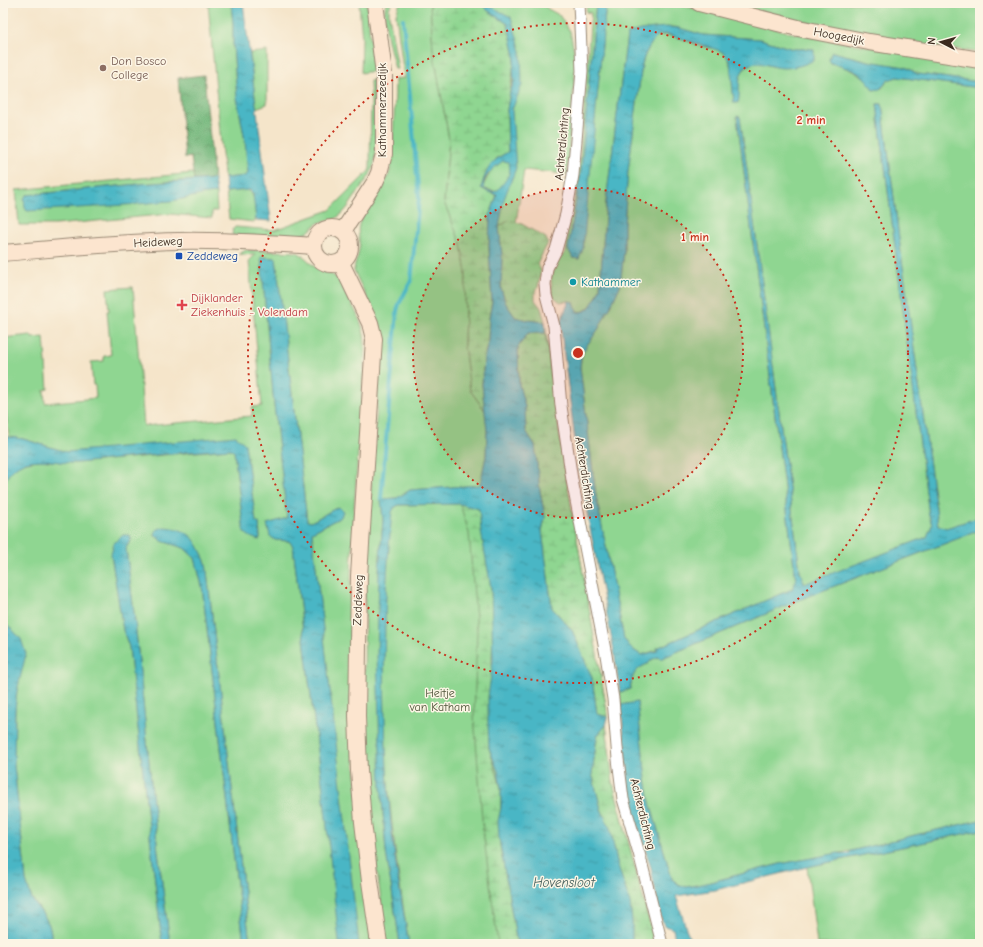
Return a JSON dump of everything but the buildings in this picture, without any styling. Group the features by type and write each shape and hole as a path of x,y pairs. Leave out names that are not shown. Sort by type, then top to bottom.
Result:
{"main road":[{"name":"Kathammerzeedijk","path":"343,231 375,182 384,154 384,74 375,3"},
{"name":"Hoogedijk","path":"699,3 804,29 870,42 980,60"},
{"path":"336,228 343,231 350,242 350,251 346,258 341,262 330,264 320,260 315,253 314,246 316,237 320,232 327,229 336,228"},
{"name":"Heideweg","path":"3,253 179,241 248,242 314,246"},
{"name":"Zeddeweg","path":"341,262 370,323 374,339 359,576 357,634 359,771 363,822 379,944"}],"street":[{"name":"Achterdichting","path":"579,3 582,71 573,175 566,214 556,250 548,268 545,284 546,295 554,326 561,406 572,480 612,692 620,781 662,944"}],"green space":[{"path":"208,3 231,3 237,98 245,141 248,173 246,176 225,178 224,175"},
{"path":"359,3 367,3 373,71 361,73 362,39"},
{"path":"386,3 392,3 389,8 389,15 398,69 395,69 387,36 385,18"},
{"path":"400,3 430,3 433,49 449,139 444,202 461,244 466,272 464,345 470,390 486,412 487,431 486,456 480,485 410,490 397,498 381,499 383,520 379,571 381,786 386,852 400,944 387,944 372,835 365,737 364,694 365,575 382,335 379,323 354,271 359,250 358,229 360,220 385,183 391,167 395,79 404,78 396,14"},
{"path":"430,3 481,3 487,10 508,24 515,57 507,110 508,152 497,158 481,187 488,192 497,194 490,216 489,247 492,302 482,385 486,412 470,390 464,345 466,272 461,244 444,202 449,139 433,49"},
{"path":"472,3 542,3 548,9 559,15 570,31 576,60 567,174 524,170 516,223 508,221 499,227 502,255 501,272 515,317 545,322 562,453 608,717 606,725 613,783 655,944 573,944 504,418 495,191 484,189 483,186 492,169 510,104 514,69"},
{"path":"587,3 596,3 581,171 568,249 573,258 579,259 606,3 672,3 792,33 980,66 980,82 918,74 908,68 868,61 833,52 844,67 865,77 873,90 882,88 888,80 897,77 980,88 980,517 946,528 938,525 882,104 877,104 929,515 932,525 927,537 804,585 800,571 740,117 737,117 796,581 792,589 657,648 657,650 641,655 632,649 624,639 596,496 580,367 584,348 599,328 620,286 624,251 624,225 628,171 642,64 648,48 659,35 675,37 700,46 719,50 728,57 734,103 742,71 751,64 758,62 775,67 814,49 793,49 760,39 703,35 675,27 655,28 629,33 627,35 606,202 600,288 597,297 589,308 581,312 576,312 574,302 560,302 552,295 551,277 554,266 566,251 567,231 576,191 591,13 586,12"},
{"path":"724,3 980,3 980,53 849,32"},
{"path":"267,51 267,104 256,108 250,53"},
{"path":"204,75 214,179 194,180 191,157 185,158 178,78"},
{"path":"374,80 376,152 374,165 370,175 342,214 335,219 318,223 308,232 295,237 232,235 235,227 274,230 330,210 369,171 371,102 370,81"},
{"path":"193,173 194,180 27,195 101,206 173,200 201,194 216,193 217,211 212,211 212,218 170,214 55,225 19,225 16,190"},
{"path":"250,191 254,198 256,220 254,220 254,222 229,219 226,192"},
{"path":"508,221 520,223 546,238 548,243 537,264 541,270 538,287 535,292 535,300 541,308 545,322 515,317 505,302 501,288 502,255 499,227"},
{"path":"246,250 297,252 305,257 316,268 336,277 341,283 363,328 365,351 351,574 350,710 372,944 359,944 356,926 312,532 341,517 338,507 311,522 307,521 276,258 261,257 274,405 287,518 268,524 275,540 289,541 293,546 340,944 250,944 206,563 201,552 154,535 162,541 184,548 195,558 202,586 244,944 170,944 158,852 135,621 126,548 131,540 130,535 114,543 111,554 123,630 129,647 162,944 50,944 51,931 49,925 31,896 26,881 14,765 15,710 21,639 6,624 3,577 3,488 6,477 18,465 38,460 75,463 230,449 234,451 244,532 259,540 259,523 256,522 245,444 67,452 23,439 9,437 3,392 3,338 31,335 32,338 44,337 48,389 44,390 45,403 96,398 91,362 104,361 104,356 111,355 107,311 109,311 107,289 133,287 144,426 252,416 252,407 262,406 249,261 255,255 239,254"},
{"path":"528,333 545,333 562,453 608,717 597,714 592,678 572,630 552,608 542,531 545,517 540,491 535,445 526,431 525,407 519,385 518,347"},
{"name":"Heitje van Katham","path":"460,504 479,509 489,748 498,771 501,788 517,944 409,944 395,851 386,757 384,696 384,634 388,511 399,505"},
{"path":"460,504 479,509 491,588 493,629 489,748 501,788 500,846 502,858 515,874 509,897 517,944 498,944 483,831 474,715 477,632 469,533"},
{"path":"980,530 980,820 851,851 780,864 703,884 685,887 672,879 650,803 637,702 621,705 620,692 630,689 632,679 637,670 658,657 660,659 806,597"},
{"path":"606,725 613,783 655,944 632,944 630,903 618,866 610,828 601,809 592,774 597,736"},
{"path":"980,830 980,944 817,944 807,867"}],"water":[{"path":"231,3 243,3 271,221 256,220 253,194 250,190 226,192 225,178 245,176 248,173 245,141 237,98"},
{"name":"Hovensloot","path":"481,3 484,3 511,17 521,51 522,85 512,110 516,168 504,199 499,227 502,255 501,288 505,302 515,317 545,322 545,333 528,333 518,347 519,385 525,407 526,431 535,445 540,491 545,517 542,531 552,608 572,630 592,678 597,714 608,717 606,725 597,736 592,774 601,809 610,828 618,866 630,903 632,944 517,944 499,838 498,821 501,808 501,788 498,771 489,748 488,697 493,661 491,588 481,531 479,509 460,504 399,505 395,507 392,512 386,590 384,668 386,746 391,824 409,944 400,944 386,852 381,786 377,656 379,571 383,520 381,499 397,498 410,490 480,485 486,456 487,431 482,385 492,302 489,247 490,216 497,195 481,188 487,171 493,162 508,152 507,110 510,92 514,82 513,69 515,57 508,24 487,10","holes":["503,161 508,162 510,169 509,175 497,191 492,192 484,189 485,180 489,173"]},
{"path":"596,3 606,3 583,249 579,259 573,258 568,249 581,171"},
{"path":"666,27 679,28 703,35 760,39 793,49 814,49 814,60 799,66 788,68 756,63 750,64 742,72 738,103 734,103 730,62 721,51 667,34 659,35 653,41 643,60 628,171 624,225 624,251 620,286 599,328 584,350 580,367 596,496 624,639 632,649 641,655 657,651 657,648 792,589 796,581 737,116 740,117 800,571 804,584 927,537 932,525 929,515 877,104 882,104 938,525 946,528 980,517 980,530 806,597 660,659 658,657 651,660 635,673 632,678 630,689 620,692 614,651 579,472 560,323 569,301 574,302 577,312 585,311 589,308 597,296 600,288 606,202 627,35 641,30"},
{"path":"833,52 868,61 905,67 918,74 980,82 980,88 897,77 888,80 880,89 873,90 861,75 850,69 831,63 829,60 831,53"},
{"path":"214,179 216,193 171,201 117,206 27,211 25,208 24,198 27,195 139,184"},
{"path":"261,257 276,258 307,521 311,522 338,507 343,511 341,517 312,532 359,944 340,944 339,942 323,790 293,546 289,541 275,540 270,536 267,524 287,518 274,405"},
{"path":"3,436 23,439 67,452 236,436 245,444 256,522 259,523 260,538 259,540 253,538 244,532 234,451 230,449 173,453 78,463 45,460 26,462 14,469 6,479 3,488"},
{"path":"164,527 181,530 187,533 199,548 206,563 250,944 244,944 202,586 195,558 184,548 162,541 154,534 156,530"},
{"path":"123,535 130,535 131,539 126,548 135,621 158,852 170,944 162,944 129,647 123,630 111,554 114,543"},
{"path":"3,577 6,623 21,639 26,654 17,691 15,710 14,765 26,881 32,899 49,925 51,931 50,944 3,944"},
{"path":"637,702 650,803 672,879 678,884 686,887 780,864 838,853 850,853 851,851 980,820 980,830 807,867 715,890 676,896 691,944 670,944 675,939 673,929 664,925 660,916 651,868 632,808 629,790 621,705"}],"waterway":[{"path":"381,499 397,311 411,281 419,198 403,19"}],"place":[{"name":"Don Bosco College","path":"103,68"},
{"name":"Zeddeweg","path":"179,256"},
{"name":"Kathammer","path":"573,282"},
{"name":"Dijklander Ziekenhuis - Volendam","path":"182,305"}]}
